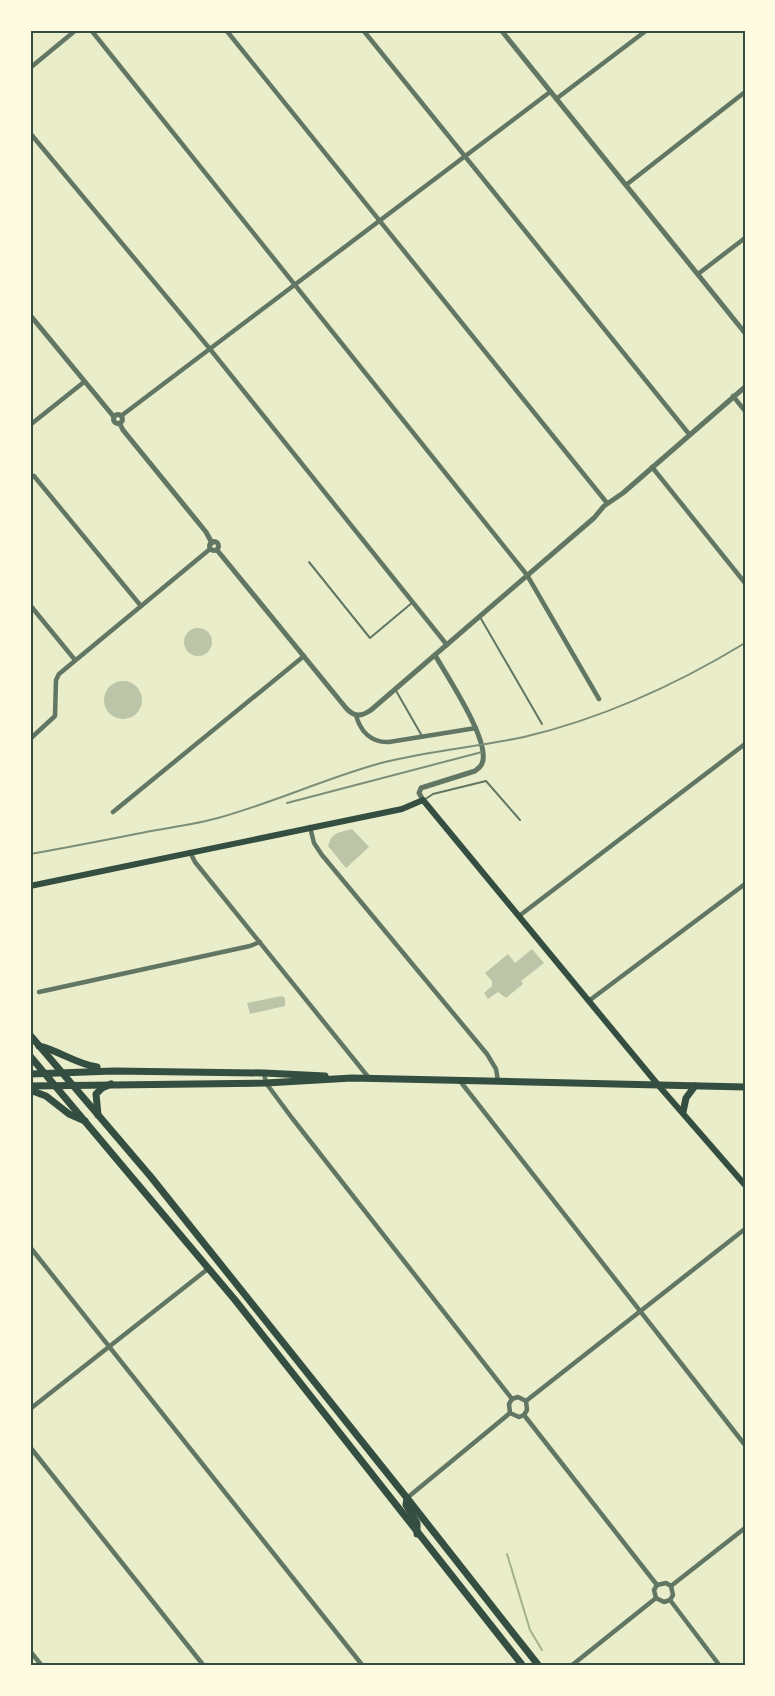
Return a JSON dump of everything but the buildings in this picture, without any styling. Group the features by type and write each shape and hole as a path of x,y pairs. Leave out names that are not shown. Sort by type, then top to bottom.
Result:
{"main road":[{"path":"30,886 402,809 423,800 659,1086 745,1185"},
{"path":"30,1035 151,1177 539,1666"},
{"path":"39,1046 53,1049 85,1065 114,1071"},
{"path":"30,1056 209,1268 523,1666"},
{"path":"30,1074 114,1071 264,1073 349,1078 745,1087"},
{"path":"30,1088 111,1084 266,1083 349,1078"},
{"path":"98,1115 96,1094 111,1084"},
{"path":"683,1112 686,1098 695,1086"},
{"path":"30,1088 46,1096 69,1114 85,1121"},
{"path":"407,1498 406,1505 417,1523 417,1534"}],"street":[{"path":"30,68 76,30"},
{"path":"91,30 526,575 599,699"},
{"path":"226,30 608,502"},
{"path":"363,30 689,434"},
{"path":"502,30 745,333"},
{"path":"556,99 647,30"},
{"path":"114,417 121,416 550,92"},
{"path":"626,185 745,92"},
{"path":"30,133 210,349 447,645"},
{"path":"698,274 745,238"},
{"path":"30,315 114,417 114,422 120,424 206,532 213,547 346,708 356,715 362,730 379,742 476,728"},
{"path":"30,425 84,382"},
{"path":"356,715 368,712 594,518 608,502 623,493 745,387"},
{"path":"733,396 745,411"},
{"path":"120,424 123,420 121,416"},
{"path":"651,467 745,583"},
{"path":"34,476 141,606"},
{"path":"30,739 53,719 56,712 57,677 213,547"},
{"path":"30,606 75,660"},
{"path":"423,800 419,793 423,786 475,771 483,761 476,728 435,655"},
{"path":"113,812 304,656"},
{"path":"519,915 745,744"},
{"path":"310,827 314,843 322,855 491,1060 498,1081"},
{"path":"190,852 195,862 369,1078"},
{"path":"590,1000 745,884"},
{"path":"39,992 260,942"},
{"path":"264,1073 266,1083 512,1399"},
{"path":"460,1080 745,1445"},
{"path":"526,1401 745,1229"},
{"path":"30,1247 363,1666"},
{"path":"30,1409 209,1268"},
{"path":"510,1413 508,1404 512,1399 521,1398 526,1401"},
{"path":"510,1413 519,1417 524,1415 527,1410 526,1401"},
{"path":"407,1498 510,1413"},
{"path":"524,1415 657,1585"},
{"path":"30,1447 204,1666"},
{"path":"671,1586 745,1528"},
{"path":"656,1599 654,1590 657,1585 666,1583 671,1586 673,1592 670,1600"},
{"path":"656,1599 664,1602 670,1600"},
{"path":"571,1666 656,1599"},
{"path":"670,1600 720,1666"},
{"path":"30,1651 42,1666"}],"lane":[{"path":"309,562 370,638 414,602"},
{"path":"479,616 542,724"},
{"path":"395,689 422,736"},
{"path":"423,800 433,794 486,781 520,820"}],"waterway":[{"path":"507,1554 530,1630 542,1650"}],"railway":[{"path":"30,854 210,820 381,763 524,737 554,729 639,699 693,673 745,643"},
{"path":"287,803 482,752"}]}
